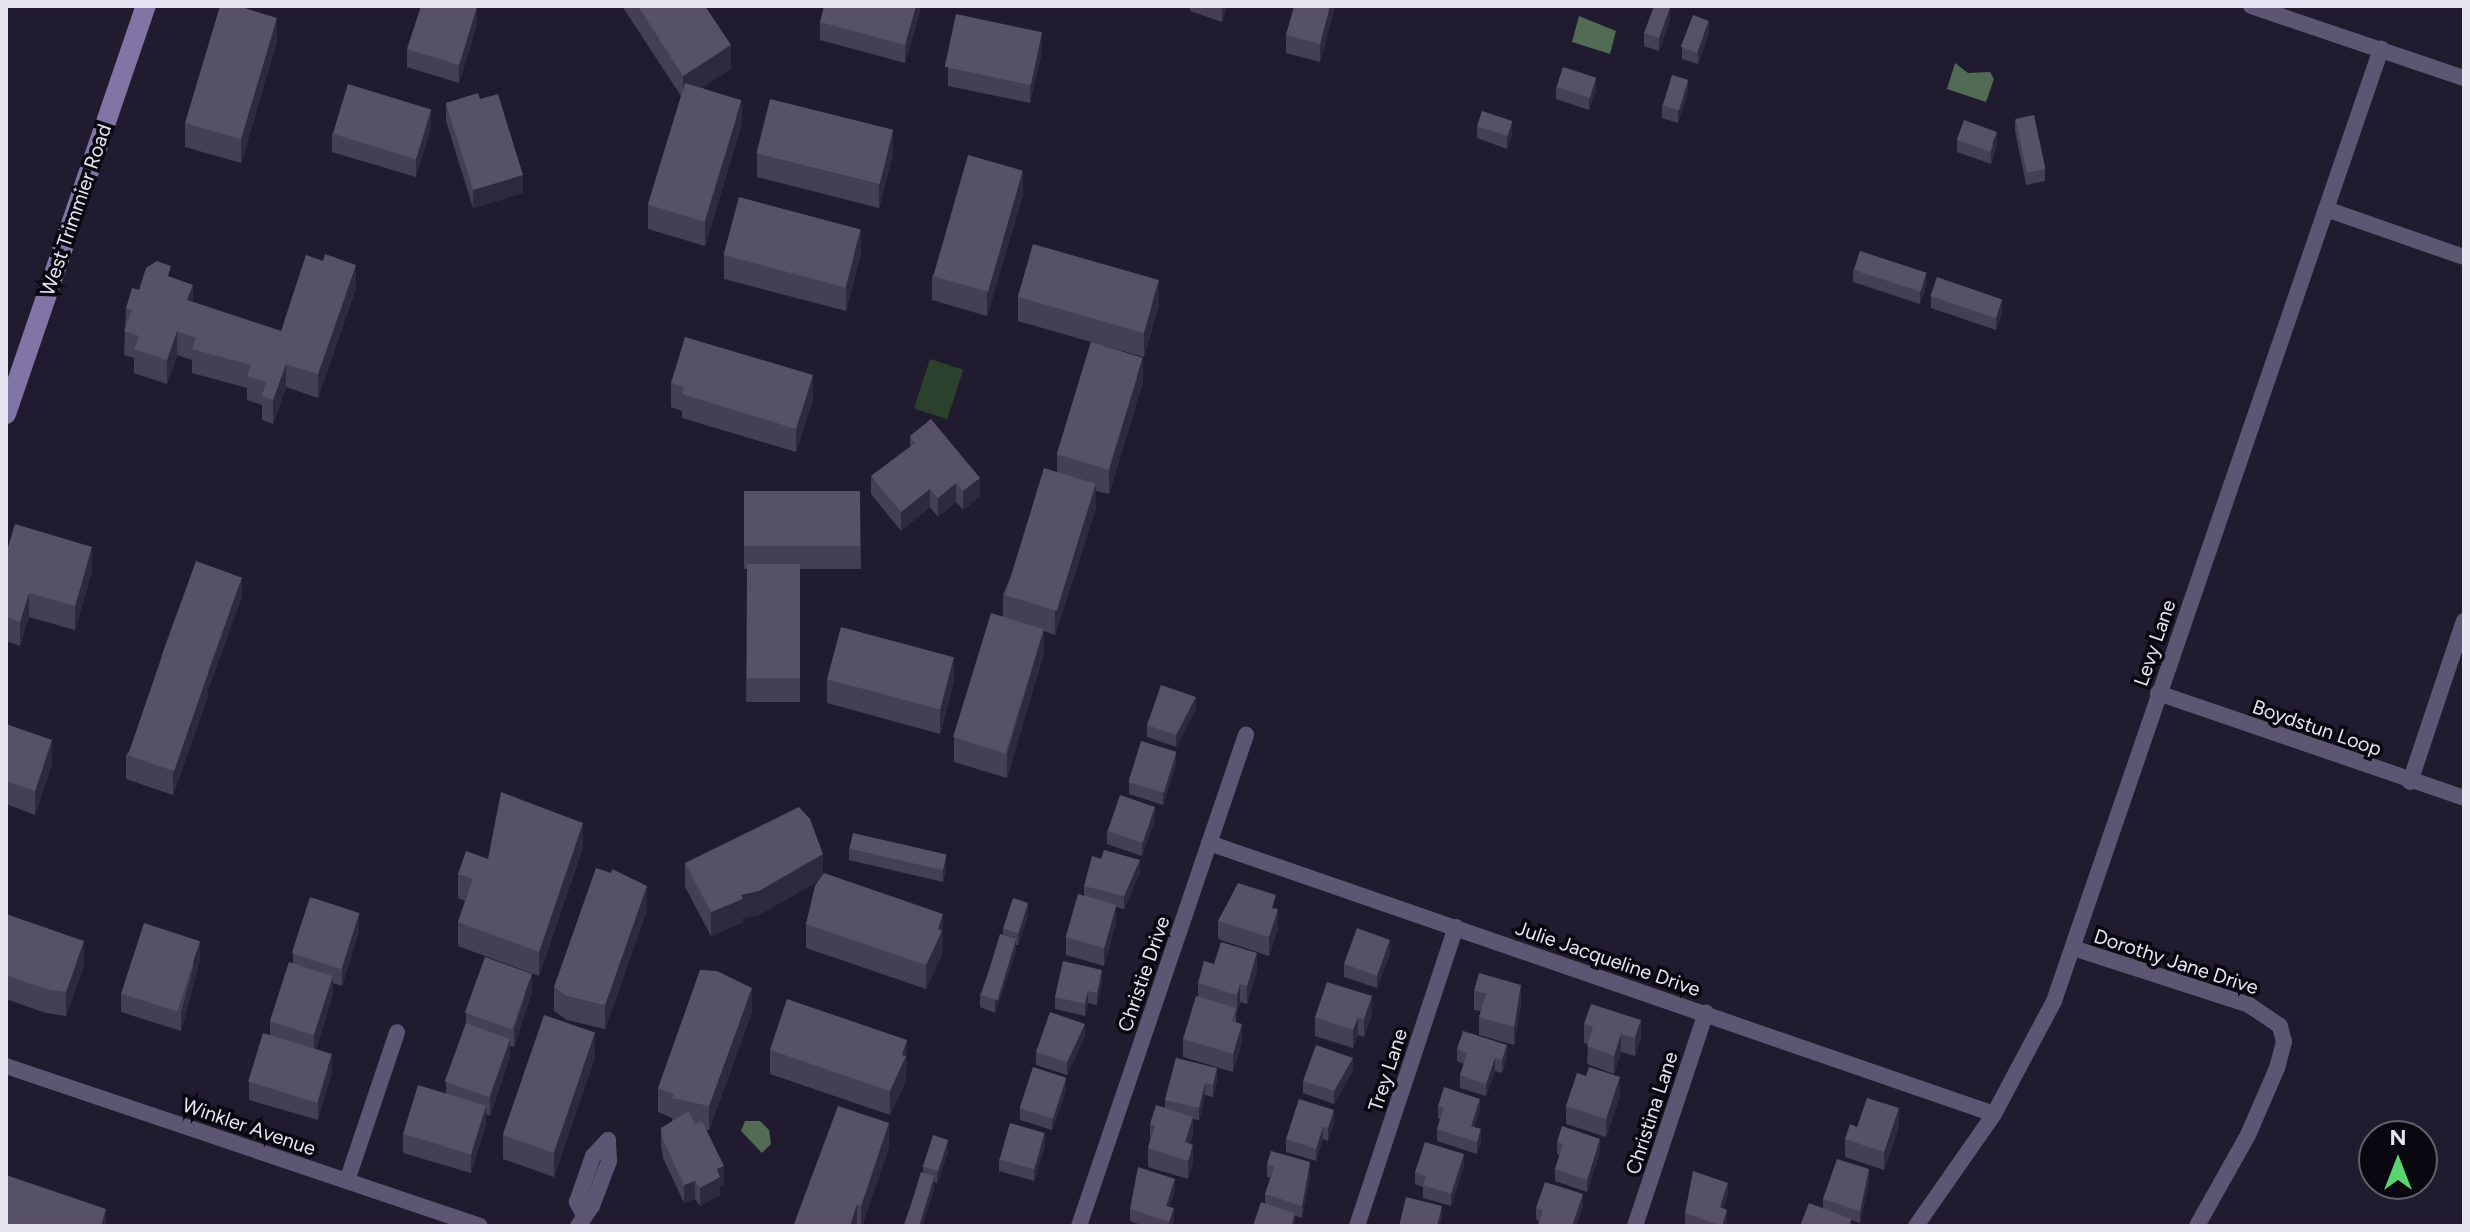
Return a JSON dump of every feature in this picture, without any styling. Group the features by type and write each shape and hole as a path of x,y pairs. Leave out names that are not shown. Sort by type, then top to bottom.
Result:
{"main road":[{"name":"West Trimmier Road","path":"6,414 146,6"}],"street":[{"path":"2251,6 2464,78"},
{"name":"Levy Lane","path":"1916,1226 1994,1114 2054,1001 2381,49"},
{"path":"2326,209 2464,257"},
{"path":"2410,782 2464,621"},
{"name":"Boydstun Loop","path":"2158,693 2464,798"},
{"name":"Christie Drive","path":"1079,1226 1246,735"},
{"name":"Julie Jacqueline Drive","path":"1209,843 1994,1114"},
{"name":"Trey Lane","path":"1357,1226 1456,927"},
{"name":"Dorothy Jane Drive","path":"2073,948 2249,1005 2280,1026 2284,1042 2277,1068 2248,1135 2197,1226"},
{"name":"Christina Lane","path":"1635,1226 1706,1013"},
{"path":"347,1181 397,1032"},
{"name":"Winkler Avenue","path":"6,1066 480,1226"}],"shaded area":[{"path":"1579,16 1616,31 1610,54 1572,42"},
{"path":"1955,63 1968,73 1990,72 1994,79 1986,102 1947,89"},
{"path":"930,359 963,370 947,419 914,408"},
{"path":"745,1121 760,1121 769,1130 771,1144 762,1153 741,1131"}],"building":[{"path":"220,6 238,6 277,18 241,139 185,123"},
{"path":"421,6 477,7 459,65 407,49"},
{"path":"638,6 705,6 731,45 683,76"},
{"path":"824,6 916,6 905,45 820,22"},
{"path":"1294,6 1330,6 1320,44 1286,35"},
{"path":"1654,6 1670,8 1659,38 1644,33"},
{"path":"956,14 1042,32 1031,85 945,67"},
{"path":"1693,15 1709,21 1697,53 1681,47"},
{"path":"1563,67 1596,78 1590,98 1557,87"},
{"path":"1672,75 1688,80 1679,111 1663,106"},
{"path":"685,83 741,100 704,222 648,204"},
{"path":"348,84 431,109 416,159 333,134"},
{"path":"478,93 480,99 498,94 523,175 473,190 446,103"},
{"path":"770,99 893,130 880,184 756,153"},
{"path":"1482,111 1512,121 1507,136 1477,126"},
{"path":"2034,115 2045,169 2027,173 2015,119"},
{"path":"1964,120 1997,132 1990,152 1957,140"},
{"path":"968,155 1023,171 988,292 933,276"},
{"path":"739,197 861,230 845,288 723,255"},
{"path":"1033,244 1159,280 1144,333 1018,297"},
{"path":"1860,251 1927,273 1920,292 1854,270"},
{"path":"325,254 356,265 318,374 286,364 273,400 262,396 266,382 247,376 251,365 192,349 196,338 177,331 167,360 134,349 139,336 124,331 132,310 126,308 132,288 139,290 146,268 157,261 171,266 168,276 193,285 187,300 281,331 306,255 323,261"},
{"path":"1937,277 2002,299 1996,318 1930,296"},
{"path":"685,337 813,375 796,429 682,394 684,387 671,383"},
{"path":"1091,342 1143,358 1108,470 1057,454"},
{"path":"931,419 980,478 963,491 956,483 938,498 930,489 901,512 871,476 915,443 910,436"},
{"path":"1044,468 1096,484 1057,611 1005,595"},
{"path":"744,491 860,491 860,546 744,546"},
{"path":"15,524 92,547 75,606 29,593 20,622 6,617 6,554"},
{"path":"196,561 242,578 208,673 161,656"},
{"path":"747,564 800,564 800,678 747,678"},
{"path":"991,613 1044,629 1006,753 953,737"},
{"path":"841,627 954,657 940,709 827,679"},
{"path":"162,656 208,672 174,771 128,755"},
{"path":"1161,685 1196,697 1176,735 1147,725"},
{"path":"6,724 52,740 35,791 6,781"},
{"path":"1141,741 1176,752 1164,793 1128,782"},
{"path":"501,792 583,823 539,952 458,922 473,879 458,874 466,851 488,859"},
{"path":"1120,795 1155,807 1143,843 1108,831"},
{"path":"799,807 810,819 823,854 759,891 741,895 743,899 711,912 685,863"},
{"path":"853,833 947,855 943,870 849,849"},
{"path":"1104,850 1140,860 1124,896 1084,886 1092,856 1101,859"},
{"path":"596,868 611,873 612,869 647,886 605,1005 567,996 554,987"},
{"path":"824,873 943,914 938,929 942,931 926,965 806,924 815,886"},
{"path":"1238,883 1276,895 1272,908 1278,909 1269,937 1218,921"},
{"path":"1078,894 1116,905 1104,948 1066,937"},
{"path":"310,897 359,913 341,969 292,953"},
{"path":"1013,898 1028,903 1018,933 1003,928"},
{"path":"6,914 84,941 66,992 46,989 6,975"},
{"path":"144,923 200,941 177,1012 121,993"},
{"path":"1357,928 1390,940 1377,976 1344,964"},
{"path":"1000,934 1016,939 998,1000 981,995"},
{"path":"1221,942 1257,953 1247,986 1240,984 1237,995 1198,983 1204,961 1214,964"},
{"path":"485,957 532,974 512,1030 465,1012"},
{"path":"1063,961 1102,970 1097,993 1088,991 1085,1004 1055,997"},
{"path":"289,962 333,976 314,1035 270,1021"},
{"path":"700,970 717,971 752,988 709,1106 672,1098 674,1095 658,1088"},
{"path":"1479,973 1521,985 1514,1027 1479,1017 1486,994 1474,991"},
{"path":"1327,982 1372,996 1364,1019 1358,1017 1353,1030 1315,1017"},
{"path":"1196,996 1236,1008 1232,1021 1242,1024 1233,1054 1183,1039"},
{"path":"787,999 907,1040 902,1055 906,1056 890,1091 770,1050"},
{"path":"1591,1004 1641,1020 1635,1038 1621,1034 1614,1056 1587,1046 1593,1027 1584,1024"},
{"path":"1050,1012 1085,1024 1067,1062 1036,1052"},
{"path":"544,1015 595,1033 554,1153 503,1135"},
{"path":"466,1023 510,1039 489,1097 445,1081"},
{"path":"1463,1031 1507,1045 1502,1060 1495,1058 1486,1084 1460,1075 1467,1053 1457,1049"},
{"path":"263,1033 332,1054 317,1103 248,1082"},
{"path":"1316,1045 1353,1058 1334,1091 1303,1081"},
{"path":"1176,1058 1217,1068 1213,1085 1205,1083 1199,1108 1165,1100"},
{"path":"1033,1067 1066,1078 1053,1119 1020,1108"},
{"path":"1589,1067 1620,1077 1606,1119 1566,1106 1577,1073 1586,1076"},
{"path":"418,1085 486,1106 471,1155 403,1134"},
{"path":"1444,1087 1480,1099 1471,1126 1481,1129 1477,1142 1437,1129 1444,1108 1438,1106"},
{"path":"1867,1098 1899,1108 1884,1152 1845,1139 1850,1124 1857,1127"},
{"path":"1299,1099 1334,1110 1328,1128 1323,1127 1316,1149 1286,1139"},
{"path":"1156,1105 1193,1117 1185,1142 1193,1145 1188,1161 1148,1148 1155,1126 1150,1124"},
{"path":"838,1106 889,1123 861,1206 857,1204 850,1226 794,1224"},
{"path":"689,1111 695,1124 702,1121 724,1166 717,1169 720,1177 700,1188 695,1181 684,1185 663,1140 661,1128"},
{"path":"1010,1123 1045,1133 1034,1169 1000,1160"},
{"path":"1562,1126 1600,1139 1587,1180 1555,1169 1563,1144 1557,1142"},
{"path":"933,1135 948,1140 938,1171 923,1166"},
{"path":"1425,1142 1464,1154 1451,1194 1423,1185 1426,1176 1415,1172"},
{"path":"1271,1151 1310,1162 1302,1206 1265,1194 1274,1167 1267,1164"},
{"path":"1837,1159 1869,1169 1860,1211 1823,1199"},
{"path":"1138,1167 1175,1179 1166,1206 1174,1208 1169,1222 1130,1209"},
{"path":"1693,1171 1728,1183 1720,1207 1727,1210 1722,1226 1685,1213"},
{"path":"921,1172 934,1176 919,1226 904,1226"},
{"path":"6,1175 106,1209 101,1226 6,1226"},
{"path":"1545,1182 1583,1194 1572,1226 1538,1225 1543,1210 1536,1208"},
{"path":"1406,1197 1442,1206 1437,1226 1399,1226"},
{"path":"1261,1202 1295,1213 1291,1226 1253,1226"},
{"path":"1809,1203 1851,1219 1848,1226 1800,1226"}]}
